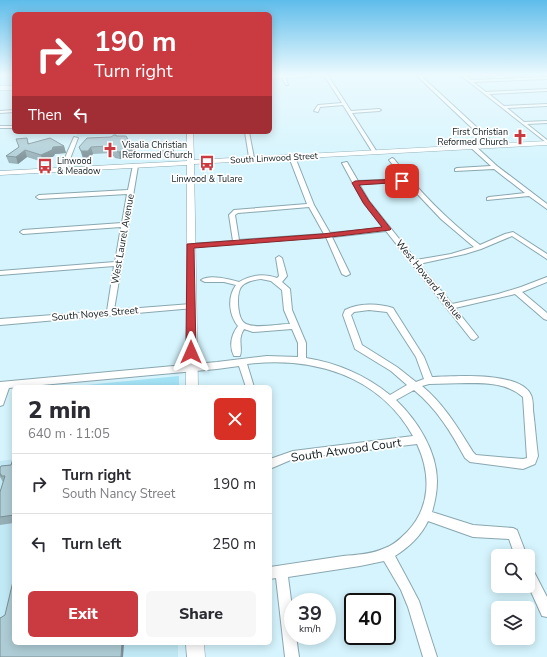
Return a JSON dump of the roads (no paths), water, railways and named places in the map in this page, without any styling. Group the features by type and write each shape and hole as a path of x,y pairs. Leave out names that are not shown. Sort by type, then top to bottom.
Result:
{"street":[{"path":"316,111 319,106 336,105"},
{"path":"345,105 375,151"},
{"path":"450,105 493,145"},
{"path":"501,105 547,141"},
{"path":"504,107 547,105"},
{"path":"350,112 379,110"},
{"path":"0,112 12,111"},
{"path":"524,123 547,122"},
{"path":"0,128 12,127"},
{"path":"190,134 192,385"},
{"path":"248,134 255,158"},
{"path":"36,171 64,167 76,138"},
{"name":"South Linwood Street","path":"0,172 547,141"},
{"path":"472,146 528,194 547,207"},
{"name":"South Linwood Street","path":"255,158 375,151"},
{"path":"292,157 311,205 346,274"},
{"path":"392,160 421,197 440,216 478,248"},
{"name":"West Howard Avenue","path":"344,163 366,202 474,337"},
{"name":"South Linwood Street","path":"0,172 64,167 131,165"},
{"name":"West Laurel Avenue","path":"110,313 131,192 131,165"},
{"path":"457,170 495,167"},
{"path":"355,183 407,180"},
{"path":"39,197 131,192"},
{"path":"489,199 528,194"},
{"path":"236,242 232,215 236,211 311,205"},
{"path":"23,232 125,225"},
{"path":"190,246 328,236 387,229"},
{"path":"415,262 440,259 478,248 508,234 513,234 547,257"},
{"path":"278,282 283,276 280,258"},
{"path":"0,273 118,264"},
{"path":"295,326 253,328 242,326 237,319 234,294 240,284 251,278 273,279 286,289 288,310 295,326 302,343 302,360"},
{"path":"450,307 485,301 518,292 547,279"},
{"path":"205,280 224,280 240,284"},
{"path":"518,292 547,316"},
{"name":"South Noyes Street","path":"0,322 191,306"},
{"path":"390,400 409,386 415,385 429,381 484,380 515,386 523,391 527,396 533,456 531,461 523,464 474,459 468,455 457,434 445,416 430,398 415,385 394,369 358,347 347,315 350,310 382,307 390,310 420,357 429,381"},
{"path":"238,354 236,339 237,333 242,326"},
{"path":"0,402 3,385 191,367 228,365 272,359 302,360 327,366 353,376 390,400 408,420 420,439 430,462 432,477 430,504 420,526 403,544 387,554 360,560 275,572 292,657"},
{"path":"242,362 249,385"},
{"name":"South Atwood Court","path":"272,463 293,455 420,439"},
{"path":"425,515 473,531 514,534 519,549"},
{"path":"387,554 405,586 414,606 430,657"},
{"path":"535,586 547,611"},
{"path":"195,645 196,657"}],"place":[{"name":"First Christian Reformed Church","path":"520,137"},
{"name":"Visalia Christian Reformed Church","path":"110,150"},
{"name":"Linwood & Tulare","path":"207,163"},
{"name":"Linwood & Meadow","path":"45,166"}]}
